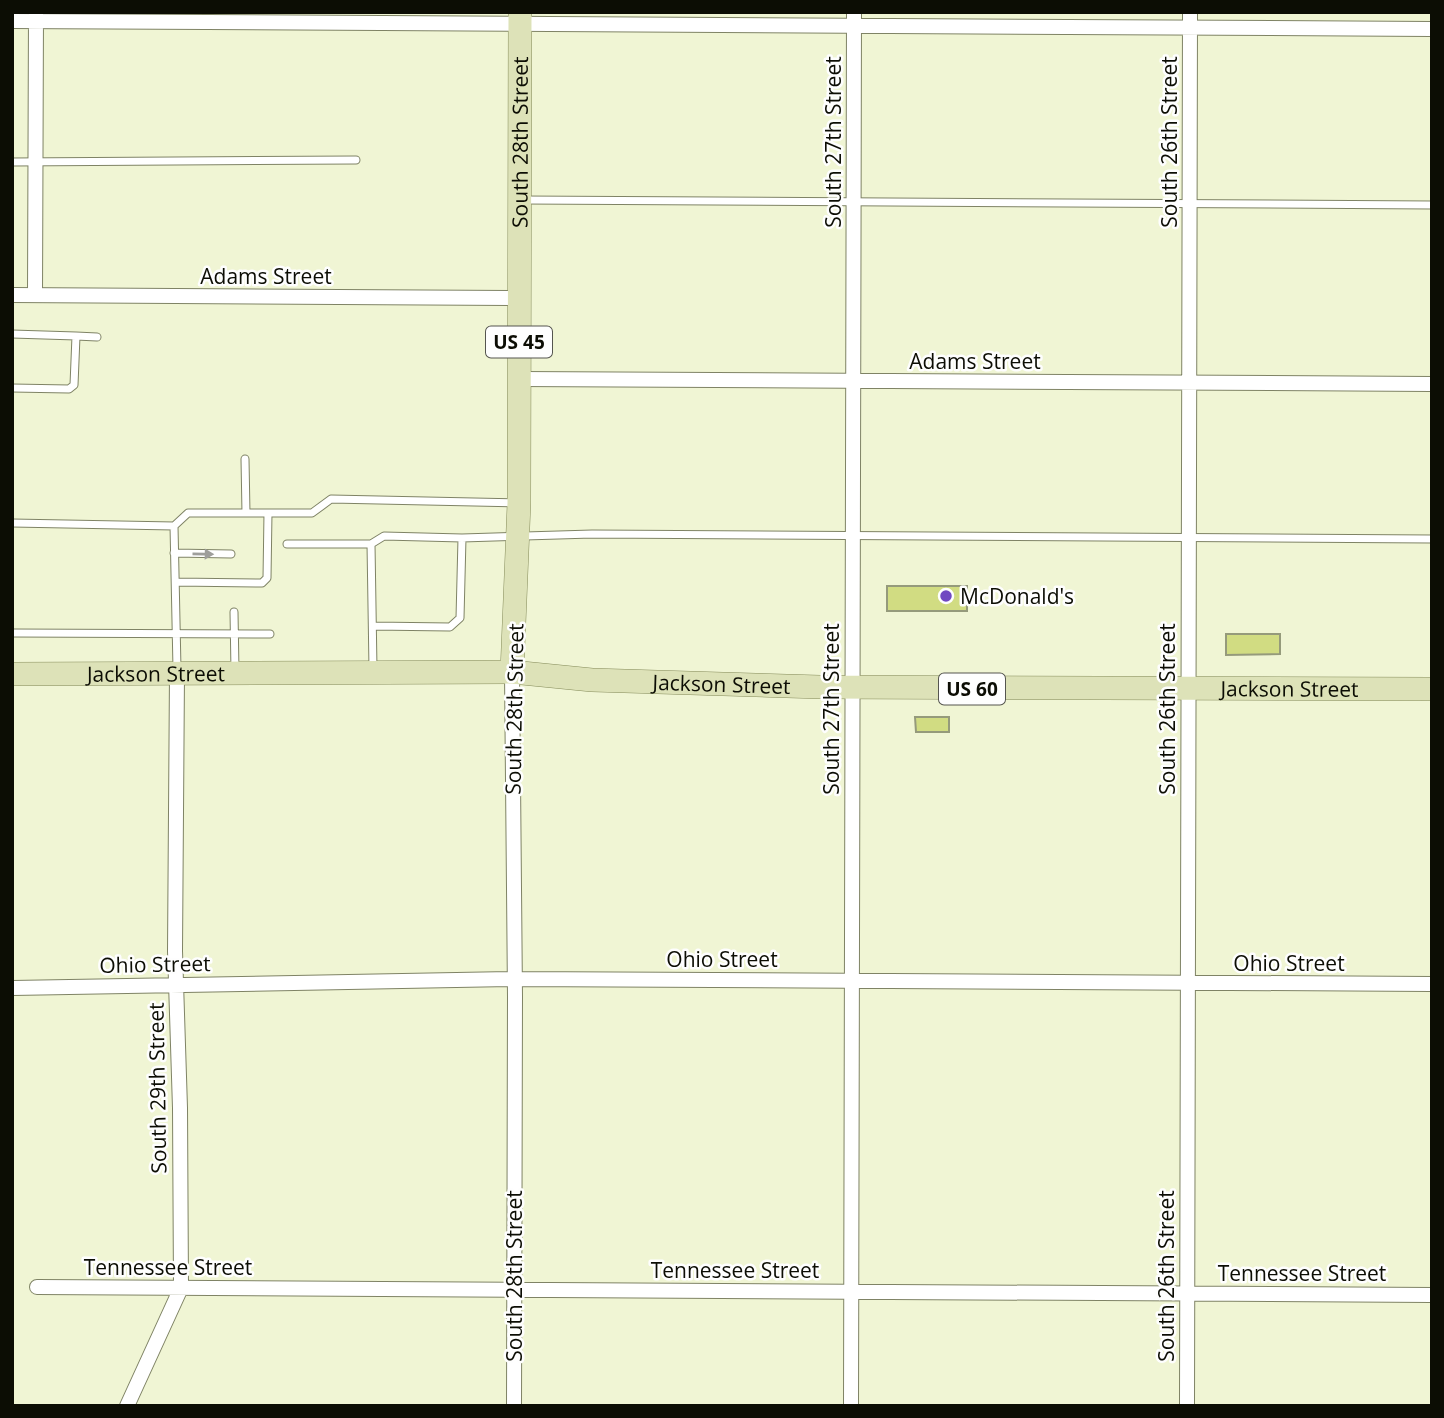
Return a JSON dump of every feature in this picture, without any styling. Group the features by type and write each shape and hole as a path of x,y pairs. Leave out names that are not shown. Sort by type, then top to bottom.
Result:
{"main road":[{"name":"South 28th Street","path":"512,672 519,503 520,18"},
{"name":"Jackson Street","path":"12,674 512,672 592,680 852,688 1432,689"}],"street":[{"path":"35,295 36,17"},
{"path":"12,21 36,17 1190,20 1432,29"},
{"name":"South 27th Street","path":"851,1406 854,19"},
{"name":"South 26th Street","path":"1187,1406 1190,20"},
{"name":"Adams Street","path":"12,295 519,298"},
{"name":"Adams Street","path":"519,379 1432,384"},
{"name":"South 28th Street","path":"512,672 515,979 514,1406"},
{"name":"South 29th Street","path":"127,1406 181,1288 176,985 177,673"},
{"name":"Ohio Street","path":"12,988 515,979 1432,984"},
{"name":"Tennessee Street","path":"37,1287 1432,1295"}],"lane":[{"path":"12,162 356,160"},
{"path":"520,200 1432,205"},
{"path":"12,334 97,337"},
{"path":"12,388 69,389 75,385 75,336"},
{"path":"246,459 246,513"},
{"path":"177,673 174,526 187,513 312,513 331,499 519,503"},
{"path":"176,582 262,583 267,578 268,513"},
{"path":"12,523 174,526"},
{"path":"287,544 372,544 384,536 462,538 517,535 1432,539"},
{"path":"373,626 450,627 460,618 462,538"},
{"path":"372,544 373,673"},
{"path":"174,553 231,554"},
{"path":"258,555 268,555"},
{"path":"234,583 234,592"},
{"path":"234,612 234,673"},
{"path":"12,633 270,634"}],"building":[{"path":"887,586 967,586 967,611 887,611"},
{"path":"1226,634 1280,634 1280,654 1226,655"},
{"path":"915,717 949,717 949,732 916,732"}],"place":[{"name":"McDonald's","path":"946,596"}]}
